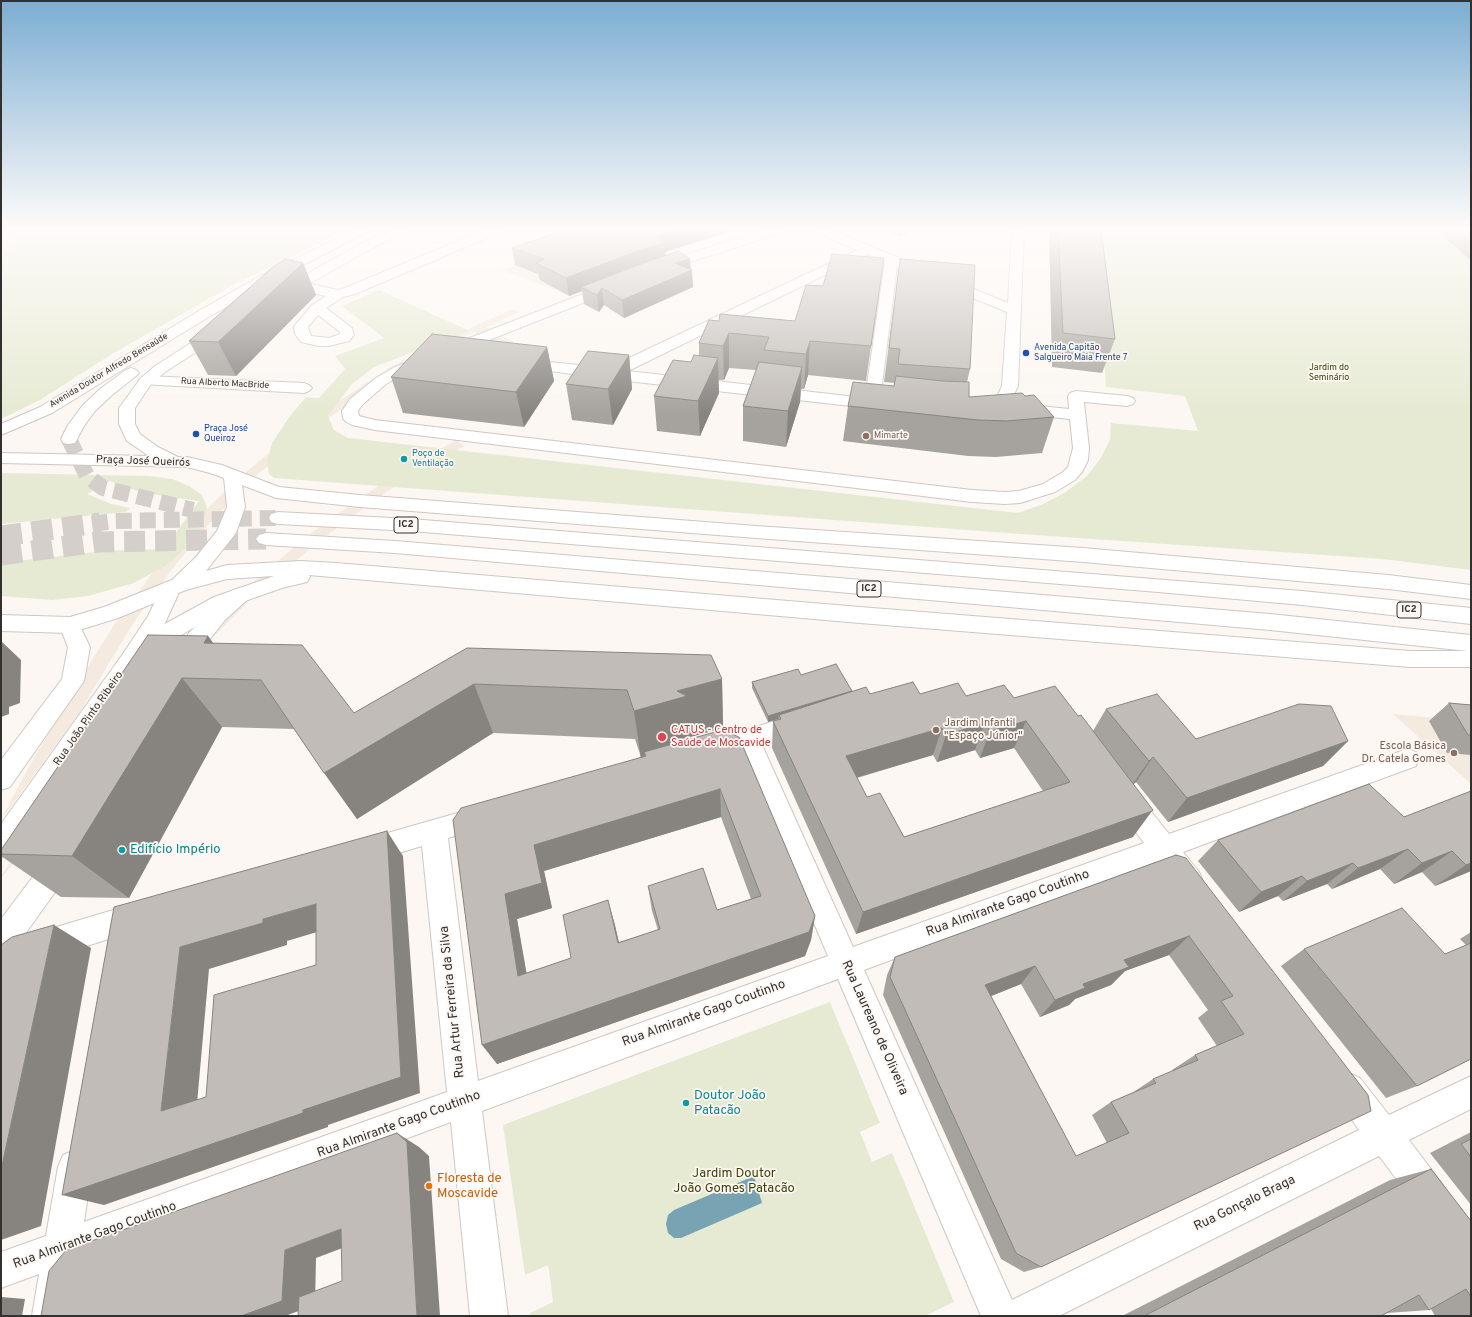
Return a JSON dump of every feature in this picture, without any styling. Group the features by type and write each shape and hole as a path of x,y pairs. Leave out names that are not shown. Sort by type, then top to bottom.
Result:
{"main road":[{"name":"Avenida Doutor Alfredo Bensaúde","path":"1,430 46,410 243,291"},
{"path":"69,439 76,425 89,408 112,387 134,370 265,291"},
{"path":"271,300 285,291"},
{"path":"326,291 338,294"},
{"path":"317,308 338,294 348,291"},
{"path":"599,291 400,370 381,381 352,407 350,411 351,418 358,422 383,426 964,495 1005,498 1020,497 1049,488 1070,476 1076,468 1080,454 1076,396 1127,401"},
{"path":"609,374 781,291"},
{"path":"872,403 887,291"},
{"path":"969,291 1013,310"},
{"path":"967,411 998,404 1004,400 1010,385 1014,291"},
{"path":"187,462 163,457 133,437 127,424 127,408 146,381 160,369 227,326"},
{"path":"442,353 472,356"},
{"path":"504,360 609,374 896,406"},
{"name":"Rua Alberto MacBride","path":"146,381 304,388"},
{"path":"998,404 1022,409 1077,415"},
{"name":"Praça José Queirós","path":"1,458 187,462 216,469 276,492 360,501 1090,556 1380,581 1471,592"},
{"path":"175,587 202,562 226,532 236,507 232,475"},
{"name":"IC2","path":"278,518 411,525 1158,585 1302,598 1471,616"},
{"name":"IC2","path":"266,539 395,548 1262,621 1471,643"},
{"path":"1,623 70,625 111,613 175,587 227,572 301,568 844,614 1410,659 1471,659"},
{"path":"133,657 160,637 216,605 278,582 336,570"},
{"name":"Rua João Pinto Ribeiro","path":"1,845 133,657 158,618 175,587"},
{"path":"174,676 197,639 218,615 240,595"},
{"path":"1,779 73,681 78,647 70,625"},
{"path":"687,757 822,717"},
{"name":"Rua Laureano de Oliveira","path":"748,740 1000,1316"},
{"name":"Rua Almirante Gago Coutinho","path":"1,1270 1407,759"},
{"path":"1110,778 1207,904"},
{"path":"343,857 503,811"},
{"name":"Rua Artur Ferreira da Silva","path":"434,831 489,1316"},
{"path":"1,943 48,879 69,845"},
{"path":"1,958 164,909"},
{"path":"110,954 115,923"},
{"path":"1333,1068 1447,1217"},
{"name":"Rua Gonçalo Braga","path":"1018,1316 1471,1092"},
{"path":"51,1316 80,1140"}],"shaded area":[{"path":"513,309 519,312 486,327 512,341 514,345 500,347 474,332 435,350 396,372 344,407 313,429 253,478 208,525 169,573 132,625 78,715 1,820 26,772 75,687 114,625 153,572 193,523 217,499 241,476 302,426 387,369 427,347"},
{"path":"456,440 464,446 397,485 357,513 318,542 250,600 177,674 1,878 83,757 237,596 306,537 346,508 387,480"},
{"name":"Escola Básica Dr. Catela Gomes","path":"1393,714 1471,721 1471,784"}],"green space":[{"path":"1,291 222,291 112,354 40,400 1,419"},
{"name":"Jardim do Seminário","path":"376,291 382,291 470,331 374,367 351,385 328,416 334,430 348,438 1018,513 1043,504 1064,493 1087,476 1100,459 1110,440 1111,423 1198,431 1185,396 1106,387 1100,291 1471,291 1471,570 1382,559 1021,534 274,478 269,474 267,462 272,443 290,416 306,397 319,398 345,369 335,356 384,338 342,306"},
{"path":"1,473 149,476 172,479 189,486 202,495 207,508 202,526 185,549 165,566 134,583 88,596 52,600 1,596 1,563 103,551 164,549 199,501 143,493 110,481 87,494 111,504 130,508 126,512 1,524"},
{"name":"Jardim Doutor João Gomes Patacão","path":"830,1002 880,1123 860,1132 872,1162 892,1153 954,1302 925,1316 531,1316 530,1313 553,1302 551,1284 548,1265 525,1275 503,1125"}],"water":[{"path":"754,1176 762,1203 681,1238 674,1238 668,1233 666,1224 668,1215 674,1210"}],"building":[{"path":"245,291 272,291 218,342 189,341"},
{"path":"590,291 600,291 597,295"},
{"path":"608,291 642,291 622,300"},
{"path":"804,291 879,291 871,346 810,341 806,354 764,350 769,337 729,333 723,346 699,343 709,320 719,321 720,314 795,321"},
{"path":"896,291 974,291 970,369 898,364 900,349 889,348"},
{"path":"1061,291 1109,291 1115,339 1063,333"},
{"path":"432,334 547,347 516,392 391,377"},
{"path":"588,351 629,355 608,389 566,384"},
{"path":"694,355 718,358 698,401 654,396 673,360 691,362"},
{"path":"759,362 802,367 788,411 743,406"},
{"path":"896,376 942,381 969,382 969,397 1022,393 1025,396 1034,395 1054,417 1007,421 978,420 848,406 853,382 894,386"},
{"path":"148,635 208,636 204,643 302,645 354,713 467,648 711,655 722,679 677,691 687,696 634,711 627,690 474,684 324,773 261,680 182,678 72,856 1,854 1,850"},
{"path":"836,664 852,691 768,716 752,682 798,669 801,675"},
{"path":"913,682 920,694 958,683 966,696 1004,685 1014,698 1055,686 1078,716 1081,715 1153,810 863,912 773,721 781,719 779,715 866,687 870,694","holes":["1026,721 1070,782 904,837 880,793 867,797 846,756 942,728 946,735 985,723 990,731"]},
{"path":"1157,694 1196,739 1299,704 1331,706 1348,741 1187,798 1153,757 1149,761 1106,709"},
{"path":"1449,703 1471,705 1471,735 1468,735"},
{"path":"722,730 739,737 815,916 809,932 482,1045 453,820 461,808 646,756 644,752","holes":["720,789 761,896 717,910 703,868 648,886 660,929 618,943 608,900 563,915 571,958 518,976 505,894 542,883 534,845"]},
{"path":"1369,784 1404,817 1471,791 1471,863 1466,865 1452,851 1422,863 1408,849 1358,868 1353,863 1307,881 1302,876 1261,892 1218,840"},
{"path":"387,831 401,1077 303,1110 303,1113 62,1195 114,907","holes":["316,904 316,965 214,995 206,1097 161,1111 180,947 263,923 263,919"]},
{"path":"1176,855 1186,858 1368,1095 1371,1111 1041,1267 1016,1253 890,977 895,957","holes":["1189,936 1233,996 1221,1001 1244,1034 1195,1055 1198,1060 1153,1079 1156,1083 1111,1102 1129,1133 1076,1156 985,985 1035,966 1055,1000 1085,988 1083,984 1129,967 1124,960"]},
{"path":"1402,908 1445,954 1471,943 1471,1059 1417,1086 1304,949"},
{"path":"54,925 1,1170 1,945 12,937"},
{"path":"397,1133 407,1142 417,1316 298,1316 299,1297 342,1281 341,1229 285,1250 282,1301 241,1316 41,1316 49,1271 66,1250"},
{"path":"1471,1139 1471,1157 1461,1144"},
{"path":"1431,1169 1471,1221 1471,1297 1466,1289 1429,1310 1419,1295 1381,1316 1144,1316"}],"tunnel":[{"path":"69,439 87,476 103,488 193,510"},
{"path":"92,524 113,521 278,518"},
{"path":"1,536 100,523"},
{"path":"1,555 98,542 266,539"}],"place":[{"name":"Avenida Capitão Salgueiro Maia Frente 7","path":"1026,353"},
{"name":"Praça José Queiroz","path":"196,434"},
{"name":"Mimarte","path":"866,436"},
{"name":"Poço de Ventilação","path":"404,459"},
{"name":"Jardim Infantil \"Espaço Júnior\"","path":"936,730"},
{"name":"CATUS - Centro de Saúde de Moscavide","path":"662,737"},
{"name":"Escola Básica Dr. Catela Gomes","path":"1454,753"},
{"name":"Edifício Império","path":"122,850"},
{"name":"Doutor João Patacão","path":"686,1103"},
{"name":"Floresta de Moscavide","path":"429,1186"}]}
